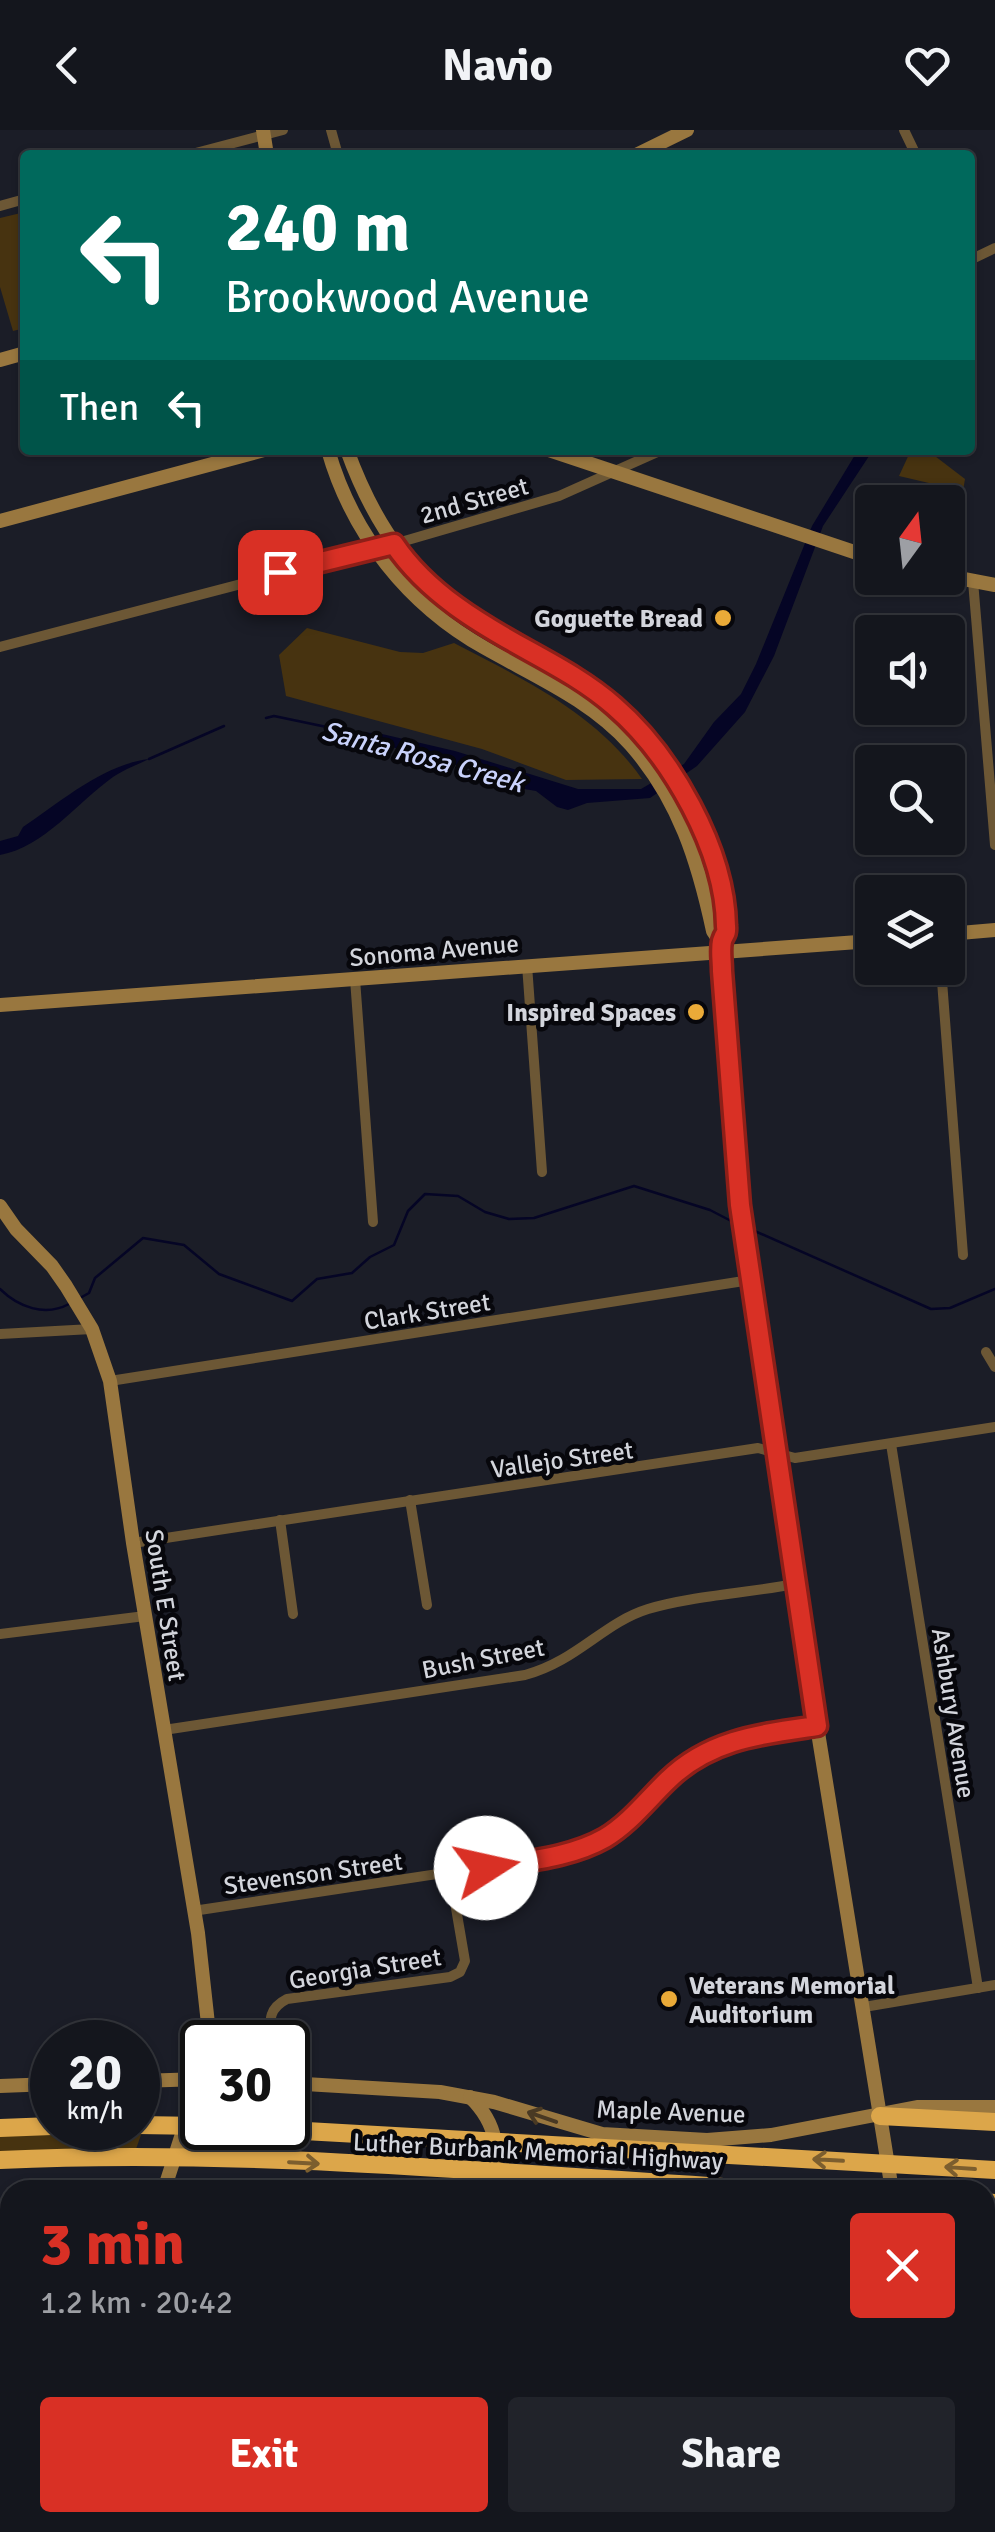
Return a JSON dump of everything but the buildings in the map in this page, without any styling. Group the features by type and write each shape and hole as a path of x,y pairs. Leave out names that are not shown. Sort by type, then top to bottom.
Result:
{"highway":[{"path":"880,2116 995,2122"},
{"path":"0,2128 30,2127"},
{"name":"Luther Burbank Memorial Highway","path":"310,2131 995,2170"},
{"name":"Luther Burbank Memorial Highway","path":"0,2160 207,2159 604,2180"}],"street":[{"path":"205,150 283,130"},
{"path":"646,150 687,130"},
{"path":"0,521 245,455"},
{"path":"329,455 336,478 372,548 416,597 482,647 573,696 632,746 690,837 713,931 721,947 744,1237 794,1584 890,2180"},
{"path":"349,455 364,497 394,544 451,604 490,631 582,681 617,708 648,742 701,821 716,868 727,930 721,947"},
{"path":"563,455 855,553"},
{"name":"2nd Street","path":"0,646 394,544 559,496 652,455"},
{"path":"965,580 995,584"},
{"path":"973,582 995,845"},
{"path":"965,933 995,930"},
{"name":"Sonoma Avenue","path":"0,1005 721,947 855,942"},
{"path":"526,965 542,1172"},
{"path":"355,978 373,1222"},
{"path":"943,985 963,1255"},
{"name":"South E Street","path":"0,1206 66,1286 92,1329 110,1381 210,2020"},
{"name":"Clark Street","path":"110,1381 750,1280"},
{"path":"0,1334 92,1329"},
{"path":"986,1352 995,1366"},
{"name":"Vallejo Street","path":"133,1543 758,1448 796,1458 995,1427"},
{"name":"Ashbury Avenue","path":"892,1444 978,1988"},
{"path":"410,1500 427,1605"},
{"path":"280,1520 293,1614"},
{"name":"Bush Street","path":"164,1730 548,1669 649,1609 794,1584"},
{"path":"0,1634 145,1616"},
{"name":"Stevenson Street","path":"194,1911 556,1856 582,1848 622,1826 670,1777 712,1748 734,1740 817,1726"},
{"name":"Georgia Street","path":"270,2020 274,2005 287,1999 450,1977 460,1972 465,1961 450,1873"},
{"path":"864,2007 995,1985"},
{"path":"0,2086 30,2085"},
{"name":"Maple Avenue","path":"310,2085 470,2097 593,2132 673,2138 754,2138 916,2107 995,2107"},
{"path":"470,2097 494,2129 493,2180"},
{"path":"167,2180 180,2142"}],"shaded area":[{"path":"20,213 20,329 13,331 0,287 0,218"},
{"path":"909,455 934,455 965,479 964,485 937,485 899,476"},
{"path":"307,628 400,652 423,653 454,643 532,684 580,716 624,756 642,779 566,780 482,749 286,696 279,655"},
{"path":"30,2135 30,2150 91,2150 0,2152 0,2136"}],"water":[{"path":"855,455 870,455 823,526 774,656 745,712 697,766 650,798 587,803 568,810 557,807 536,791 513,787 477,771 343,730 382,734 455,751 578,789 641,789 684,764 714,722 741,694 812,526"},
{"path":"149,759 113,777 31,843 0,855 0,841 18,836 23,827 83,786 115,768"}],"waterway":[{"name":"Santa Rosa Creek","path":"266,718 274,716 341,730"},
{"name":"Santa Rosa Creek","path":"149,759 224,726"},
{"path":"80,1298 89,1293 95,1278 143,1238 184,1245 219,1274 292,1301 317,1279 352,1273 370,1257 394,1245 408,1211 425,1194 458,1196 485,1212 509,1219 534,1218 634,1186 710,1210 735,1223"},
{"path":"748,1228 931,1309 950,1308 995,1289"},
{"path":"0,1289 15,1301 41,1310 69,1304"}],"place":[{"name":"Goguette Bread","path":"723,618"},
{"name":"Inspired Spaces","path":"696,1012"},
{"name":"Veterans Memorial Auditorium","path":"669,1999"}],"route":[{"path":"280,572 394,544 451,604 490,631 582,681 617,708 648,742 701,821 716,868 727,930 721,943 722,971 740,1205 817,1726 734,1740 712,1748 670,1777 622,1826 604,1838 556,1856 486,1868"}]}
